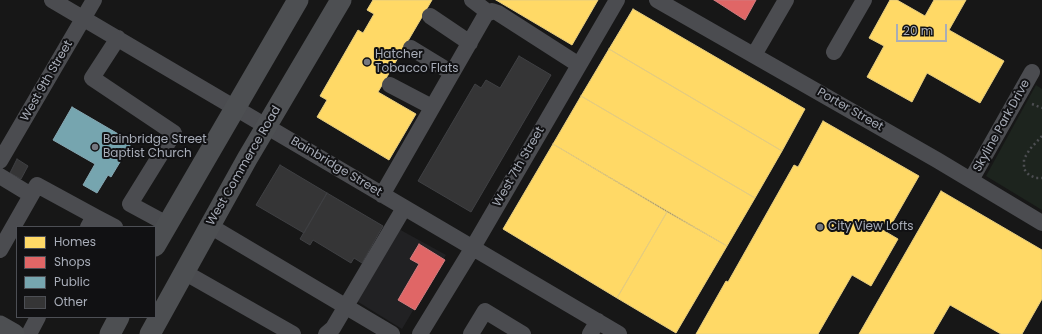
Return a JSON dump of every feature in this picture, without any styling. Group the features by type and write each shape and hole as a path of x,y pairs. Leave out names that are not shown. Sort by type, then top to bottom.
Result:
{"main road":[{"path":"156,244 298,0"},
{"name":"West Commerce Road","path":"150,334 266,126 341,0"},
{"path":"110,334 118,318"},
{"path":"0,326 14,334"}],"street":[{"name":"Bainbridge Street","path":"52,0 235,106 266,126 472,248 594,328 619,334"},
{"name":"West 9th Street","path":"0,161 94,0"},
{"path":"472,0 489,12 492,11 498,13 579,65"},
{"name":"West 7th Street","path":"422,333 617,0"},
{"name":"Porter Street","path":"657,0 971,180 1042,223"},
{"path":"754,55 786,0"},
{"path":"834,52 864,0"},
{"path":"382,195 452,72 486,14 489,12"},
{"path":"430,16 470,43"},
{"path":"118,38 92,78 174,133 130,204 167,224"},
{"path":"411,48 452,72"},
{"name":"Skyline Park Drive","path":"971,180 1032,72"},
{"path":"390,85 432,108"},
{"path":"0,176 31,195"},
{"path":"0,250 37,185 91,221 111,226"},
{"path":"326,334 333,328 404,208"},
{"path":"210,226 392,334"},
{"path":"184,272 294,334"},
{"path":"471,334 485,311 523,334"},
{"path":"29,334 37,318"}],"path":[{"path":"1030,104 1037,105 1042,108"},
{"path":"1042,136 1024,159 1024,168 1029,175 1036,178 1042,178"}],"shaded area":[{"path":"1036,85 1042,89 1042,210 986,176"},
{"path":"397,228 446,255 402,329 355,300"}],"building: Homes":[{"name":"Hatcher Tobacco Flats","path":"373,0 432,0 378,92 416,114 389,160 317,117 327,100 320,96 358,30 363,33 374,14 367,10"},
{"path":"496,0 598,0 572,45"},
{"path":"890,0 897,0 925,16 934,0 966,0 949,30 1004,61 980,103 927,73 912,102 867,77 884,46 869,38"},
{"path":"633,9 805,109 782,151 609,49"},
{"path":"609,49 782,151 755,198 581,96"},
{"path":"581,96 755,198 727,246 553,144"},
{"name":"City View Lofts","path":"823,121 919,176 891,225 885,222 881,229 898,239 871,286 852,275 818,334 696,334 726,281 728,282 794,165 798,167"},
{"path":"553,144 667,212 617,298 503,229"},
{"name":"City View Lofts","path":"941,191 1042,250 1042,299 1022,334 1001,334 950,305 933,334 859,334"},
{"path":"667,212 727,246 676,333 617,298"}],"building: Shops":[{"path":"714,0 756,0 745,20"},
{"path":"419,244 445,260 415,310 398,300 419,264 410,259"}],"building: Public":[{"path":"72,107 132,142 111,177 108,175 97,193 83,185 95,164 53,140"}],"building: Other":[{"path":"519,56 551,75 471,212 418,181 475,84 481,88 486,80 500,88"},
{"path":"17,159 28,166 21,179 10,173"},
{"path":"280,165 327,193 304,233 256,205"},
{"path":"327,193 383,226 362,263 354,258 351,263 313,240 310,245 300,239"}],"place":[{"name":"Hatcher Tobacco Flats","path":"367,62"},
{"name":"Bainbridge Street Baptist Church","path":"95,147"},
{"name":"City View Lofts","path":"820,227"}]}
